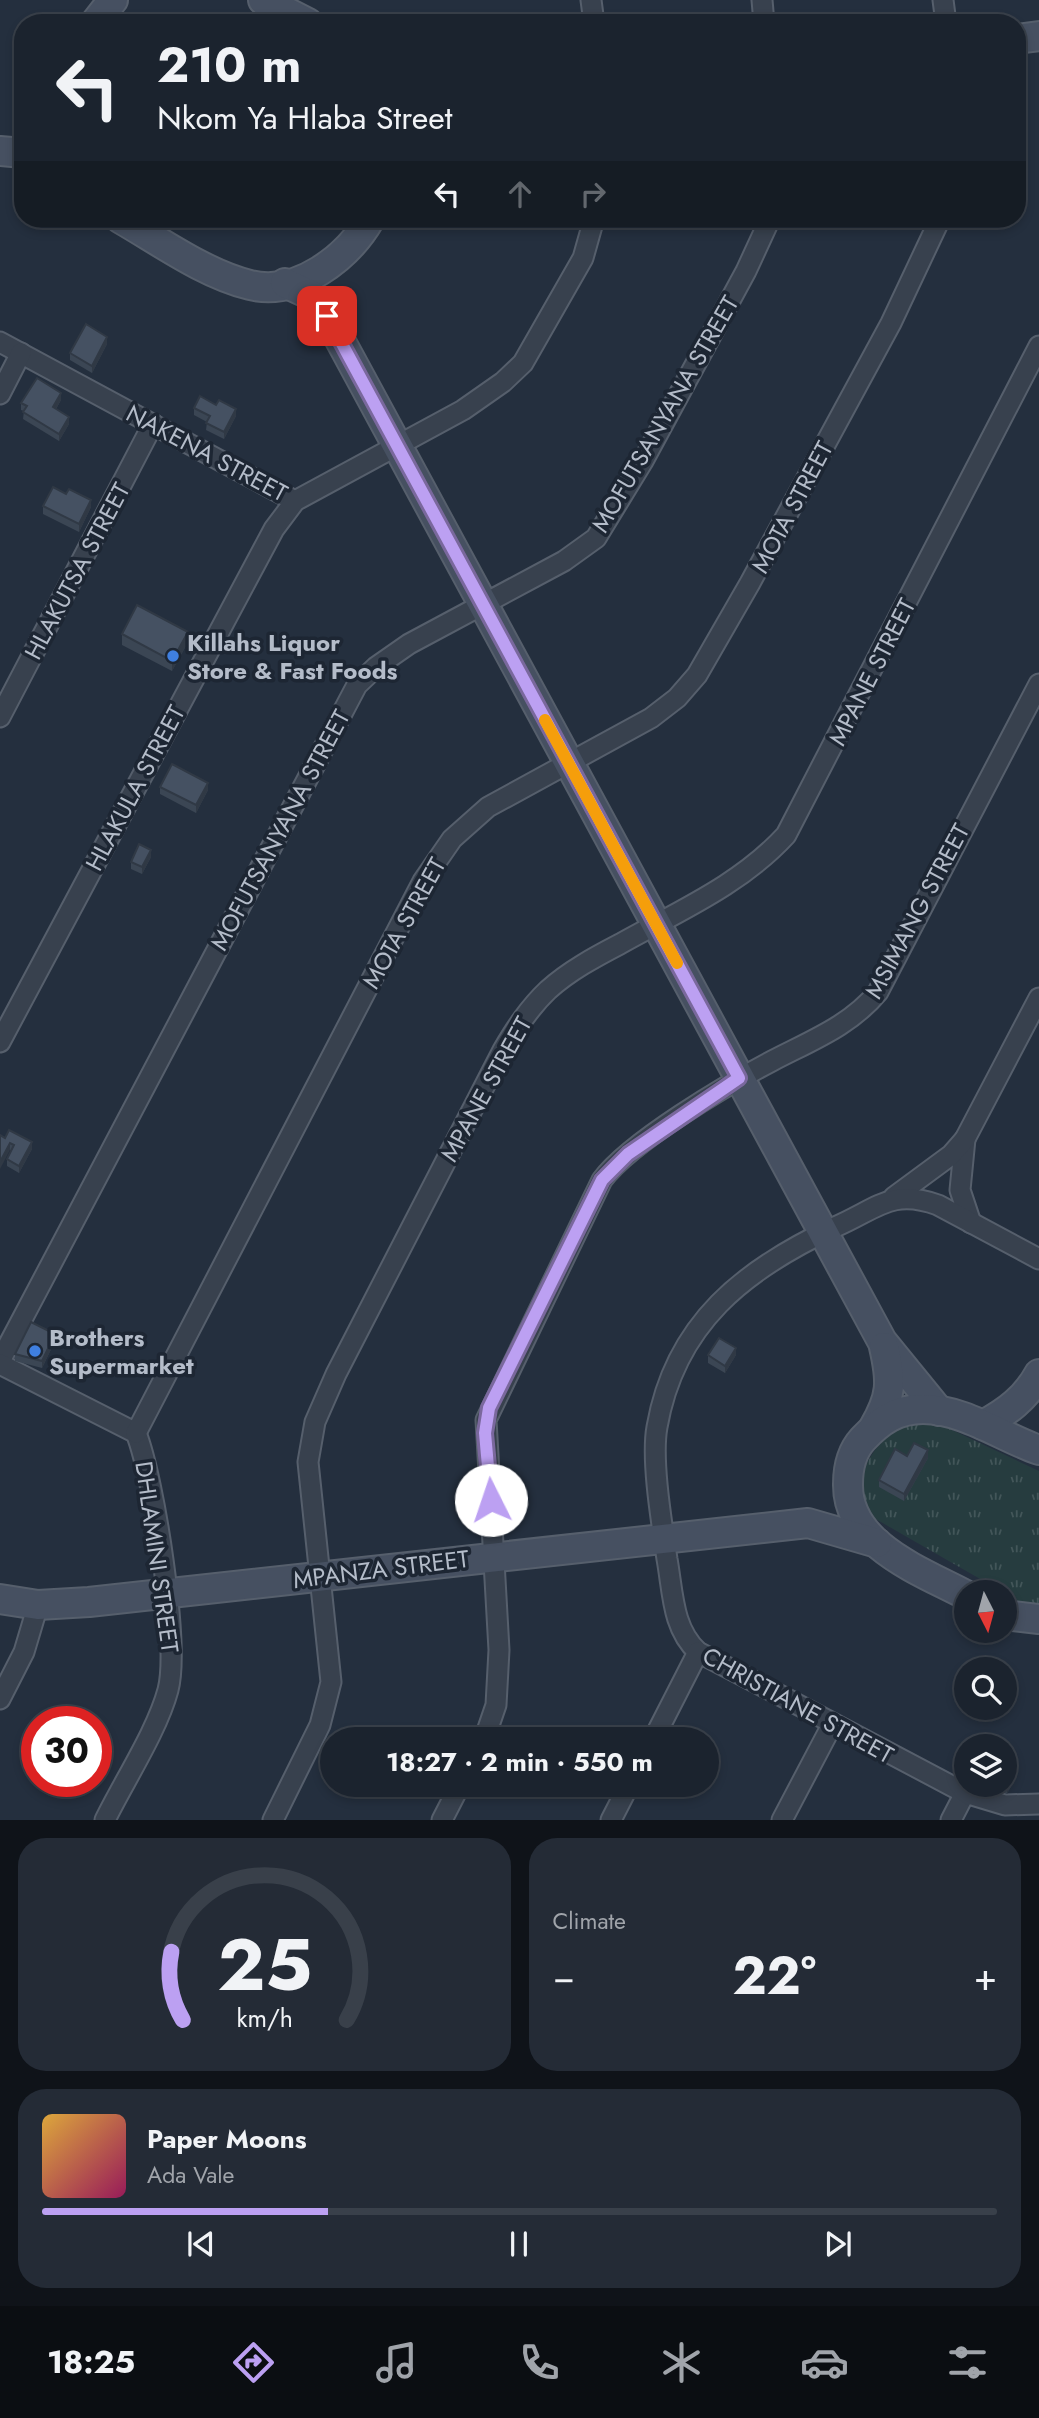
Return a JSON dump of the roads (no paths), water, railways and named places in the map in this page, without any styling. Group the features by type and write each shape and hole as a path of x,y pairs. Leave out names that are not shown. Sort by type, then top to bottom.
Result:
{"street":[{"path":"102,14 113,0"},
{"path":"263,0 290,14"},
{"path":"138,228 235,280 253,286 285,283 320,271 349,249 364,228"},
{"name":"NAKENA STREET","path":"0,342 295,500 398,447 463,410 503,382 523,363 583,258 591,228"},
{"name":"MOFUTSANYANA STREET","path":"0,1362 357,685 376,667 409,644 564,561 596,538 643,461 746,271 766,228"},
{"name":"MOTA STREET","path":"136,1433 423,881 453,839 488,807 650,718 677,698 697,675 891,323 936,228"},
{"path":"327,316 336,261"},
{"path":"285,283 311,295 327,316 882,1341 939,1411"},
{"name":"MPANE STREET","path":"273,1819 320,1725 331,1682 308,1462 315,1422 336,1374 503,1050 525,1014 548,990 580,966 730,884 762,861 786,835 1039,346"},
{"path":"0,394 21,353"},
{"name":"HLAKUTSA STREET","path":"0,717 153,424"},
{"name":"HLAKULA STREET","path":"0,1042 260,550 295,500"},
{"name":"MSIMANG STREET","path":"488,1727 495,1705 498,1680 495,1556 486,1420 602,1180 628,1154 739,1078 841,1025 862,1011 878,992 1039,684"},
{"path":"971,1223 963,1208 959,1184 965,1139 1039,998"},
{"name":"CHRISTIANE STREET","path":"954,1787 698,1652 685,1640 677,1621 664,1538 656,1429 666,1392 678,1365 711,1309 728,1292 823,1233 894,1197 951,1155 965,1139"},
{"path":"894,1197 924,1200 1039,1259"},
{"path":"808,1523 826,1510 848,1475 859,1443 874,1427 886,1407 891,1376 882,1341"},
{"name":"DHLAMINI STREET","path":"0,1362 136,1433 150,1476 166,1594 171,1667 168,1689 105,1819"},
{"path":"874,1427 902,1412 939,1411 983,1425 1034,1448 1035,1382"},
{"path":"983,1425 1005,1413 1035,1382"},
{"path":"848,1475 850,1506 861,1526 877,1543 905,1564 954,1589"},
{"name":"MPANZA STREET","path":"0,1599 38,1605 166,1594 808,1523 877,1543"},
{"path":"0,1699 24,1652 38,1605"},
{"path":"660,1727 698,1652"},
{"path":"782,1819 832,1725"},
{"path":"442,1819 454,1797"},
{"path":"611,1819 623,1797"},
{"path":"951,1819 963,1797"},
{"name":"CHRISTIANE STREET","path":"978,1797 1005,1805 1039,1804"}],"place":[{"name":"Killahs Liquor Store & Fast Foods","path":"173,656"},
{"name":"Brothers Supermarket","path":"35,1351"}]}
